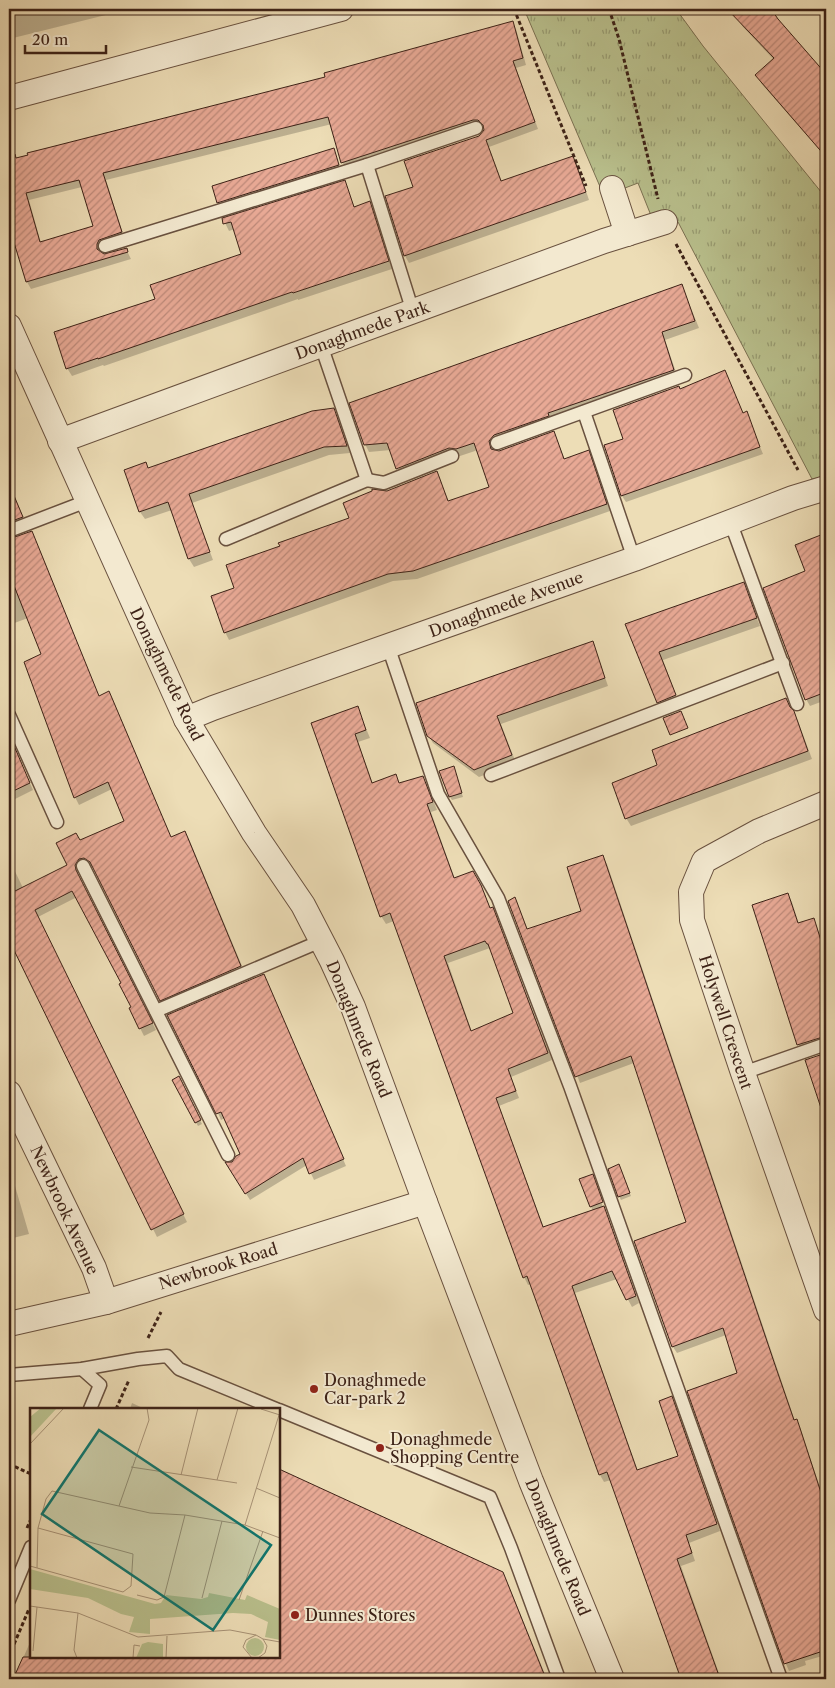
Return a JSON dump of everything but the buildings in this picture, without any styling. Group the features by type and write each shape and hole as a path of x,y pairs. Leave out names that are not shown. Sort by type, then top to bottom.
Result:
{"street":[{"path":"9,98 307,13 342,9"},
{"path":"612,188 628,234"},
{"name":"Donaghmede Park","path":"60,441 664,222"},
{"name":"Donaghmede Road","path":"9,326 186,719 254,833 303,905 353,1007 424,1202 531,1481 612,1679"},
{"name":"Donaghmede Avenue","path":"186,719 634,559 730,521 818,490"},
{"name":"Holywell Crescent","path":"826,803 760,832 704,861 691,892 692,920 826,1310"},
{"name":"Newbrook Avenue","path":"9,1093 94,1268 106,1302"},
{"name":"Newbrook Road","path":"9,1324 106,1302 424,1202"}],"lane":[{"path":"105,246 476,128"},
{"path":"367,164 413,312"},
{"path":"321,345 367,480"},
{"path":"497,443 685,375"},
{"path":"584,412 634,559"},
{"path":"226,539 367,480 384,483 452,456"},
{"path":"9,531 88,501"},
{"path":"730,521 797,704"},
{"path":"388,646 438,794 498,898 570,1086 781,1679"},
{"path":"491,775 783,664"},
{"path":"9,715 57,822"},
{"path":"83,866 228,1155"},
{"path":"156,1011 321,941"},
{"path":"743,1073 826,1044"},
{"path":"9,1375 82,1369 167,1356 179,1369 272,1408"},
{"path":"82,1369 100,1385 90,1408"},
{"path":"280,1411 490,1497 511,1548 559,1679"},
{"path":"9,1600 30,1549"}],"path":[{"path":"514,9 590,195 612,188"},
{"path":"609,9 619,39 664,222 818,490"},
{"path":"9,1464 30,1474"},
{"path":"9,1656 30,1606"}],"green space":[{"path":"524,9 676,9 703,46 826,198 826,476 812,479 678,222 652,218 638,183 604,196"}],"place":[{"name":"Donaghmede Car-park 2","path":"314,1389"},
{"name":"Donaghmede Shopping Centre","path":"380,1448"},
{"name":"Dunnes Stores","path":"295,1615"}]}
